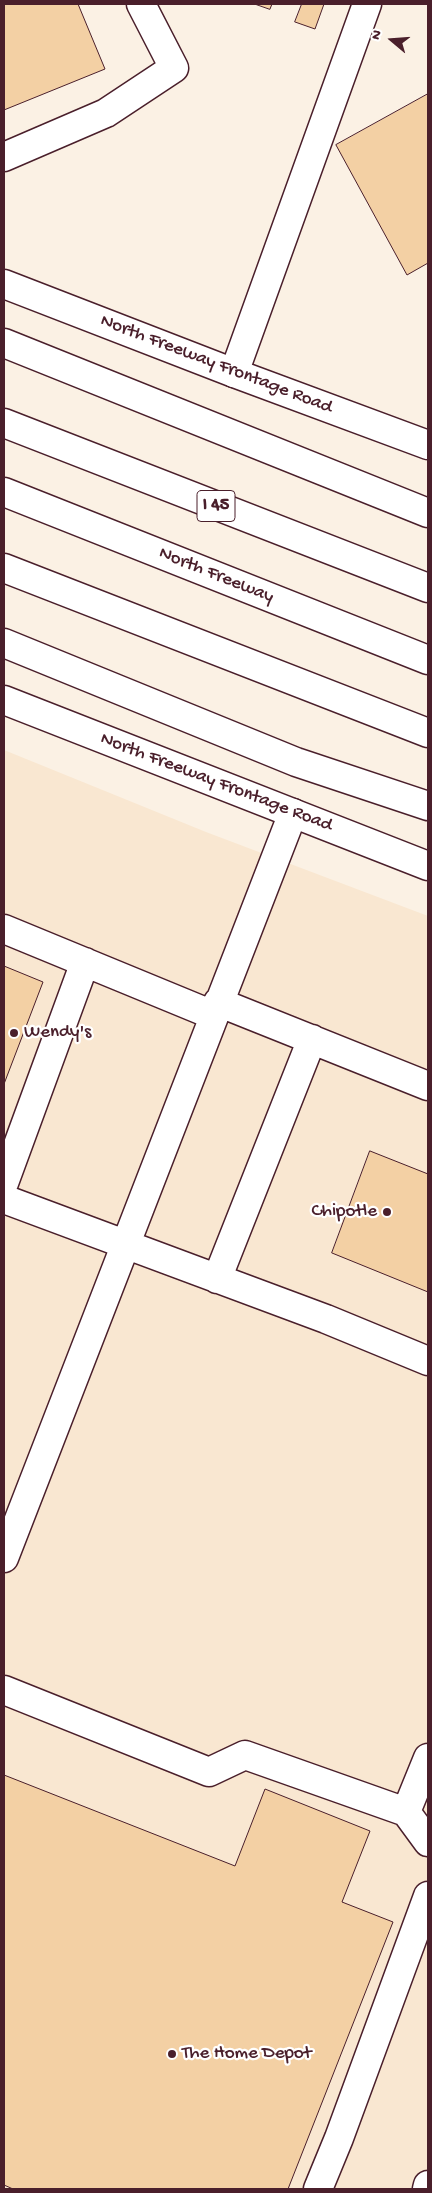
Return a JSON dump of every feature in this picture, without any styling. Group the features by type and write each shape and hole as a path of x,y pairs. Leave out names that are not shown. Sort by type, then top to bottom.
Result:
{"main road":[{"path":"4,157 106,113 174,68 140,4"},
{"path":"234,374 367,4"},
{"name":"North Freeway Frontage Road","path":"4,284 234,374 426,439"},
{"path":"4,342 428,513"},
{"name":"I 45","path":"4,423 428,588"},
{"name":"North Freeway","path":"4,492 428,660"},
{"path":"4,568 428,733"},
{"path":"16,648 296,762 428,806"},
{"name":"North Freeway Frontage Road","path":"4,700 428,866"},
{"path":"4,1558 293,813"},
{"path":"4,929 85,962 312,1039 428,1086"},
{"path":"4,1182 85,962"},
{"path":"218,1279 312,1039"},
{"path":"4,1199 218,1279 428,1362"},
{"path":"4,1690 209,1772 245,1754 406,1812 428,1842"},
{"path":"406,1812 428,1758"},
{"path":"318,2189 339,2138 428,1896"}],"shaded area":[{"path":"4,750 206,832 428,916 428,2189 4,2189"}],"building":[{"path":"4,4 78,4 105,69 4,110"},
{"path":"255,4 272,4 270,9"},
{"path":"302,4 324,4 315,29 295,22"},
{"path":"428,94 428,263 407,275 336,145"},
{"name":"Wendy's","path":"4,966 43,982 4,1084"},
{"path":"370,1151 428,1174 428,1292 332,1253"},
{"name":"The Home Depot","path":"4,1775 235,1866 265,1789 370,1831 342,1902 393,1922 288,2189 13,2189 4,2185"}],"place":[{"name":"Wendy's","path":"14,1033"},
{"name":"Chipotle","path":"387,1212"},
{"name":"The Home Depot","path":"172,2054"}]}
